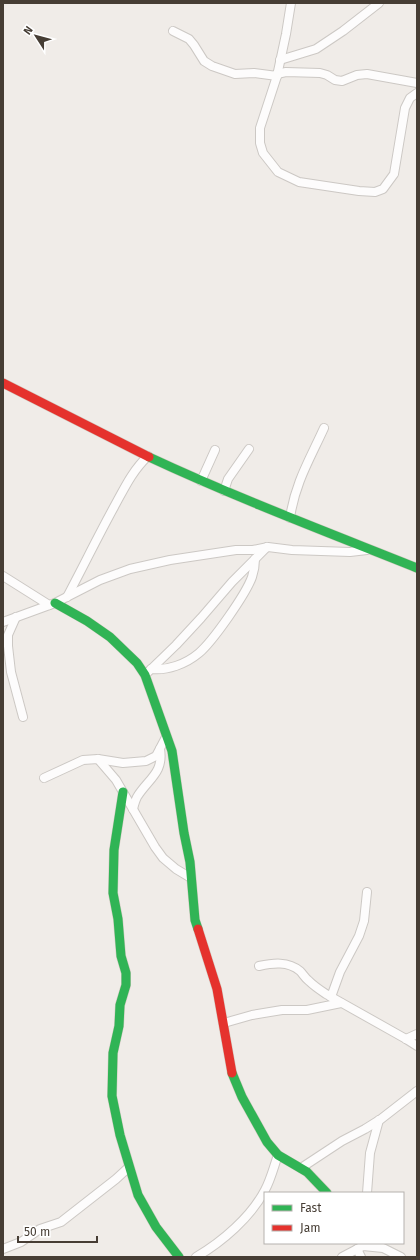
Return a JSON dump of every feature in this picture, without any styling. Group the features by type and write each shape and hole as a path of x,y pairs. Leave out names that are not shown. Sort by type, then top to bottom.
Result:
{"street":[{"path":"290,3 286,34 277,75 260,128 260,143 263,153 278,172 299,182 359,191 375,192 383,189 394,174 405,108 410,98 417,93 417,77"},
{"path":"280,60 316,49 343,31 379,3"},
{"path":"173,31 189,39 204,61 212,66 235,74 254,73 277,75 286,72 320,73 335,80 342,81 357,74 362,74 417,83"},
{"path":"3,383 148,456 224,491 417,568"},
{"path":"290,518 293,500 301,477 324,428"},
{"path":"224,491 228,479 249,448"},
{"path":"202,481 215,450"},
{"path":"67,598 131,475 139,464 148,456"},
{"path":"3,622 67,598 100,580 130,569 198,555 268,547 292,550 350,552 371,550"},
{"path":"148,672 202,618 232,582 268,547"},
{"path":"148,672 179,665 199,654 231,613 250,583 255,559"},
{"path":"3,576 52,604 87,621 110,637 148,672 166,737 172,750 184,833 190,862 195,920 217,989 232,1073 242,1096 267,1142 278,1155 307,1172 326,1192"},
{"path":"16,617 9,630 5,645 23,717"},
{"path":"44,778 83,760 98,759 123,763 146,761 156,756 166,737"},
{"path":"133,809 136,798 160,766 162,758 160,749"},
{"path":"98,759 116,780 163,858 176,869 192,878"},
{"path":"123,792 114,850 113,893 118,919 121,956 126,973 126,985 120,1005 119,1026 113,1053 112,1096 128,1167 138,1195 156,1227 179,1257"},
{"path":"331,997 340,972 359,936 364,921 367,892"},
{"path":"259,966 278,963 293,967 300,971 314,986 331,997 417,1046"},
{"path":"224,1023 252,1015 282,1010 307,1010 341,1003"},
{"path":"406,1039 417,1034"},
{"path":"301,1168 324,1152 366,1129 417,1091"},
{"path":"367,1192 370,1153 379,1120"},
{"path":"196,1257 214,1246 241,1221 257,1202 265,1190 278,1155"},
{"path":"3,1249 21,1242 40,1229 61,1222 107,1186 128,1167"},
{"path":"342,1257 363,1246 370,1245 382,1248 401,1257"},
{"path":"357,1249 362,1257"}],"traffic: fast":[{"path":"149,457 249,501 417,568"},
{"path":"55,603 87,621 110,637 137,663 145,675 172,751 184,833 190,862 195,920 198,929"},
{"path":"123,792 114,850 113,893 118,919 121,956 126,973 126,985 120,1005 119,1026 113,1053 112,1096 120,1135 138,1195 156,1227 179,1257"},
{"path":"232,1073 242,1097 267,1142 278,1155 307,1172 326,1192"}],"traffic: jam":[{"path":"3,383 149,457"},
{"path":"198,929 217,989 232,1073"}]}
